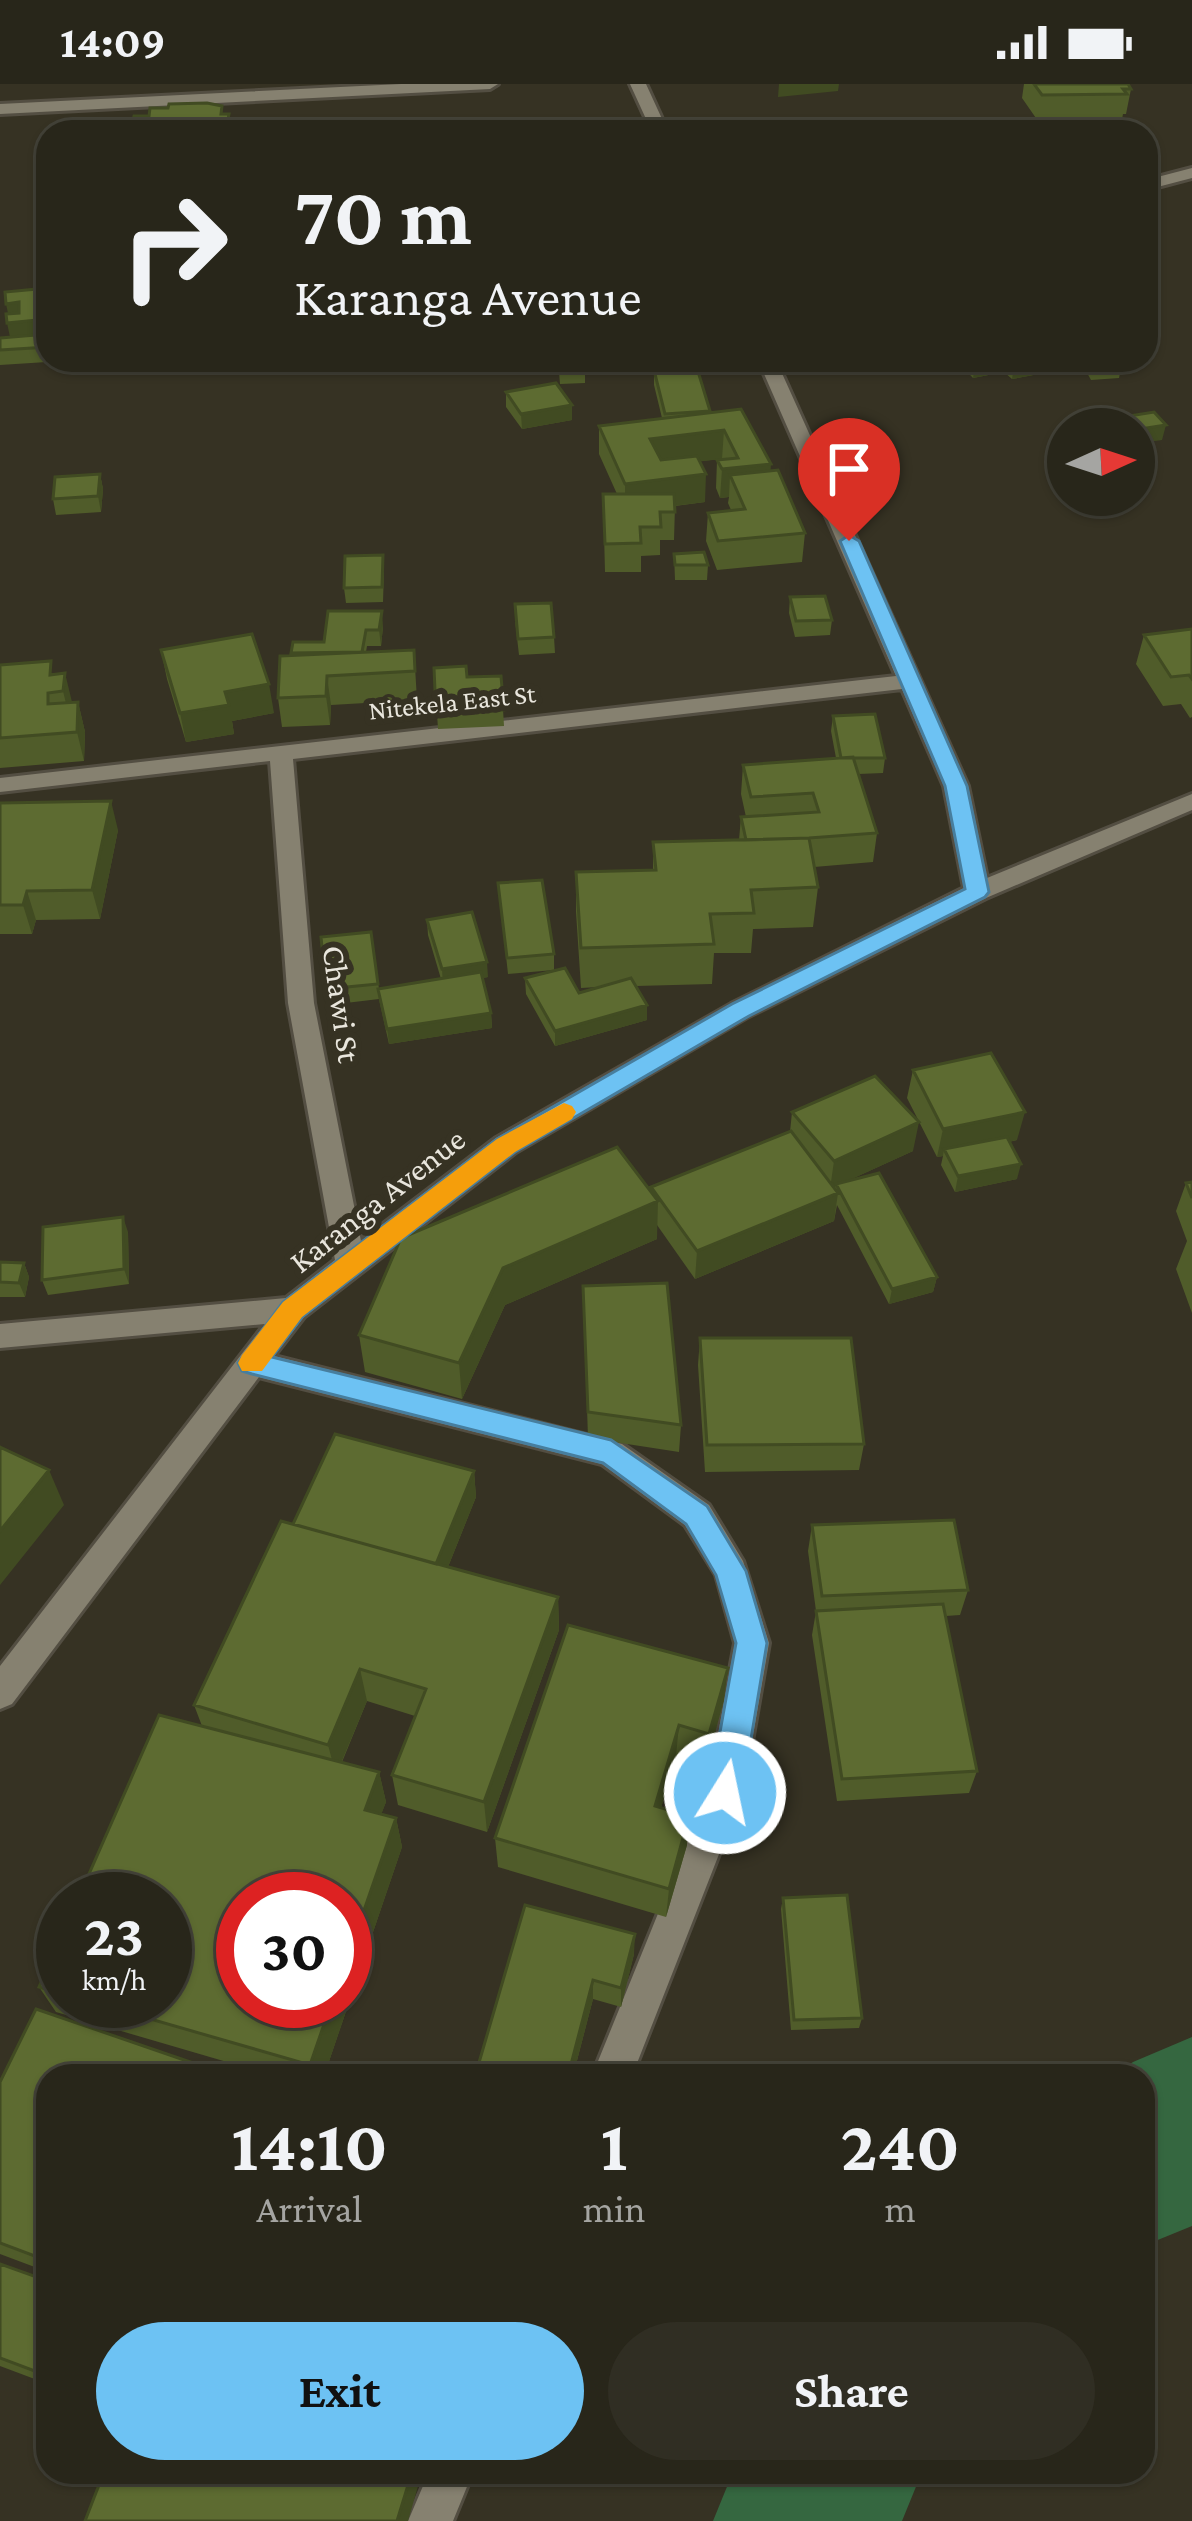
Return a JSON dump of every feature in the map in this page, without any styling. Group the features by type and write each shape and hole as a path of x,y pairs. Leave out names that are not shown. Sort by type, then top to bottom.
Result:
{"street":[{"path":"0,109 490,84"},
{"path":"638,84 654,120"},
{"path":"1158,182 1192,173"},
{"path":"772,372 956,786 977,892"},
{"name":"Nitekela East St","path":"0,784 912,681"},
{"name":"Chawi St","path":"281,750 301,1003 350,1265"},
{"name":"Karanga Avenue","path":"0,1693 293,1310 506,1145 740,1010 977,892 1192,801"},
{"path":"0,1336 293,1310"},
{"path":"252,1363 611,1453 697,1515 730,1571 752,1643 725,1793 618,2064"},
{"path":"430,2521 446,2484"}],"building":[{"path":"1034,84 1128,84 1131,89 1123,89 1127,94 1042,95"},
{"path":"169,104 222,106 221,114 229,114 228,120 133,120 134,116 149,116 150,108 168,108"},
{"path":"36,289 36,320 7,323 6,314 19,313 19,302 6,304 5,292"},
{"path":"36,335 36,348 0,350 0,338"},
{"path":"654,372 698,372 710,411 665,414"},
{"path":"556,383 572,405 521,414 506,392"},
{"path":"741,409 771,464 722,469 717,460 738,458 724,430 650,439 661,460 697,456 706,474 625,484 599,426"},
{"path":"778,470 805,533 718,541 708,513 745,509 730,475"},
{"path":"100,474 98,496 53,499 55,477"},
{"path":"603,494 674,494 675,512 660,512 661,527 640,527 641,543 605,544"},
{"path":"704,552 708,565 675,565 674,554"},
{"path":"383,555 382,587 344,588 345,556"},
{"path":"825,596 832,620 796,621 790,597"},
{"path":"551,603 554,637 518,639 515,604"},
{"path":"328,611 382,611 379,630 366,630 362,652 291,653 293,642 324,642"},
{"path":"1192,629 1192,679 1189,675 1171,677 1144,635"},
{"path":"252,634 269,684 225,692 229,705 180,713 161,650"},
{"path":"414,650 415,671 327,676 326,696 278,698 280,656"},
{"path":"51,661 50,675 65,673 63,691 48,693 48,704 78,702 77,732 0,738 0,665"},
{"path":"466,666 467,677 501,676 504,710 436,714 434,668"},
{"path":"875,714 885,758 841,758 833,716"},
{"path":"853,757 877,833 746,840 741,817 819,812 813,793 751,797 743,765"},
{"path":"111,801 92,890 27,891 23,905 0,905 0,803"},
{"path":"809,838 818,887 751,890 754,913 710,914 714,944 581,948 576,872 656,870 653,842"},
{"path":"542,880 554,954 507,958 498,883"},
{"path":"472,912 487,962 442,969 427,920"},
{"path":"371,932 378,984 326,989 321,937"},
{"path":"565,968 579,993 631,978 647,1005 555,1031 525,978"},
{"path":"481,972 491,1013 387,1029 378,989"},
{"path":"991,1053 1025,1112 943,1129 913,1070"},
{"path":"875,1076 919,1122 834,1161 792,1112"},
{"path":"791,1131 838,1193 697,1251 651,1187"},
{"path":"1007,1137 1021,1164 958,1176 944,1149"},
{"path":"617,1147 658,1201 503,1268 459,1363 359,1335 401,1238"},
{"path":"879,1173 937,1277 892,1289 836,1184"},
{"path":"123,1217 124,1269 42,1280 43,1227"},
{"path":"0,1262 24,1263 19,1283 0,1282"},
{"path":"667,1283 681,1425 588,1412 583,1286"},
{"path":"700,1338 851,1338 864,1444 707,1445"},
{"path":"335,1434 474,1471 436,1564 293,1524"},
{"path":"0,1447 49,1470 0,1531"},
{"path":"954,1520 968,1590 822,1596 812,1525"},
{"path":"281,1521 558,1597 484,1802 392,1775 426,1689 360,1669 328,1745 194,1705"},
{"path":"943,1604 977,1771 842,1779 816,1611"},
{"path":"568,1625 728,1668 709,1734 679,1725 655,1806 689,1816 669,1889 495,1838"},
{"path":"159,1715 379,1772 365,1810 396,1818 372,1887 372,1872 216,1872 216,2028 323,2028 307,2064 182,2028 192,2028 192,1872 90,1872"},
{"path":"847,1895 862,2018 794,2020 783,1898"},
{"path":"525,1905 635,1934 621,1988 593,1980 571,2064 479,2064"},
{"path":"36,2009 36,2028 91,2028 193,2063 36,2064 36,2256 0,2243 0,2082"},
{"path":"0,2264 36,2277 36,2372 0,2358"},
{"path":"99,2484 408,2484 397,2521 85,2521"}],"waterway":[{"path":"1155,2151 1192,2121"},
{"path":"807,2521 824,2484"}],"slow traffic":[{"path":"252,1363 293,1310 506,1145 564,1112"}],"route":[{"path":"725,1793 752,1643 730,1571 697,1515 611,1453 252,1363 293,1310 506,1145 740,1010 977,892 956,786 849,541"}]}
